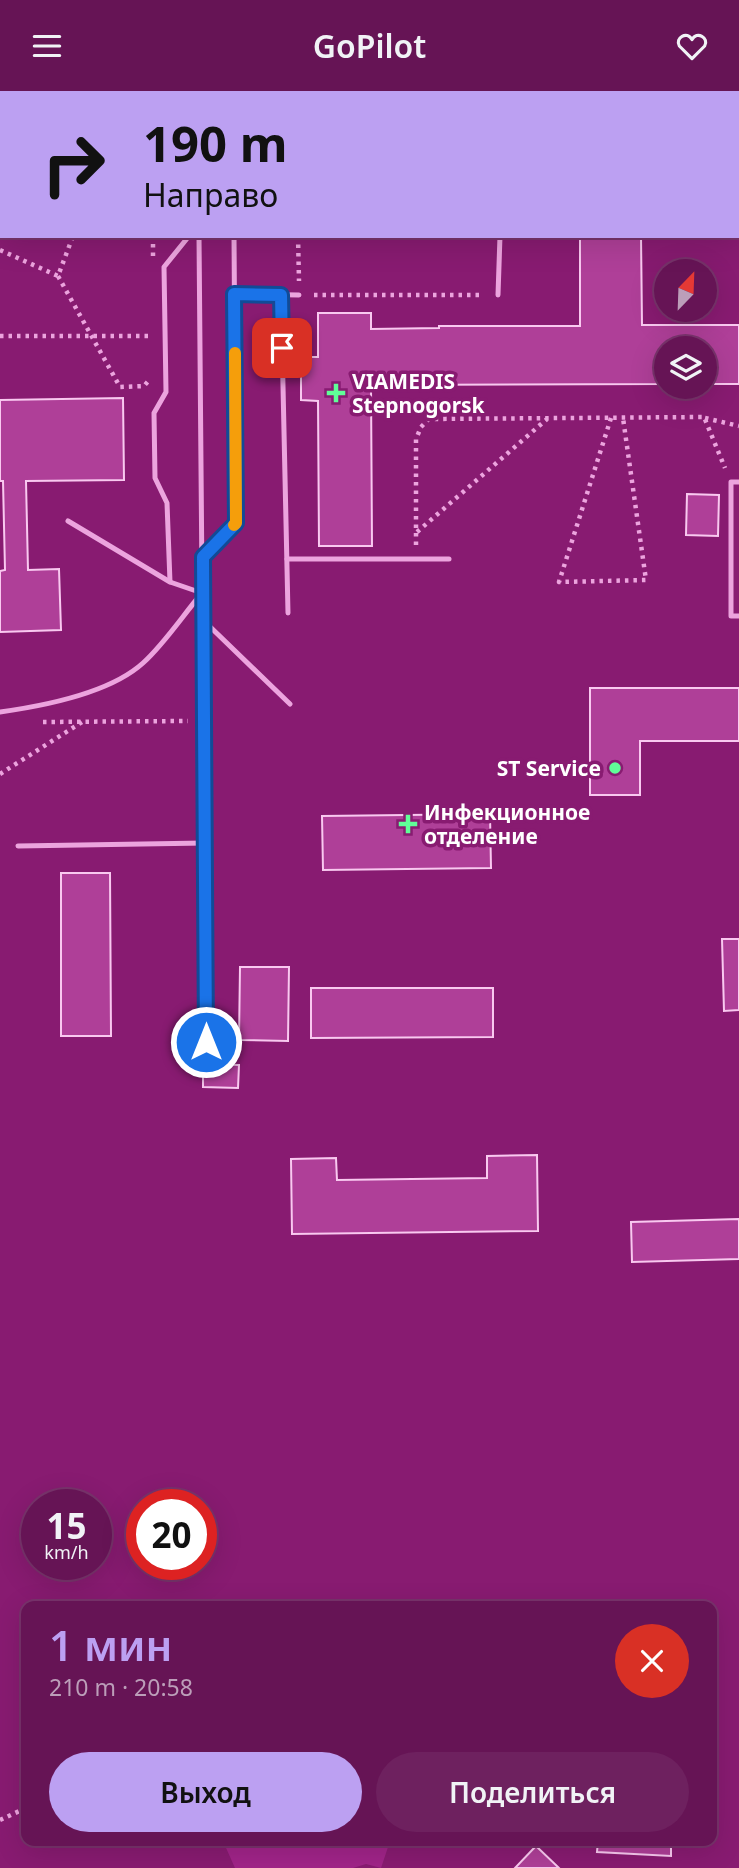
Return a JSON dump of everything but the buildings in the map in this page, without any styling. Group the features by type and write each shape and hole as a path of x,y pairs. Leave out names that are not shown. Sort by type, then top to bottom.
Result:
{"lane":[{"path":"170,582 167,503 155,478 154,413 166,392 164,267 187,238"},
{"path":"199,238 206,1042"},
{"path":"203,557 236,523 234,238"},
{"path":"498,295 500,238"},
{"path":"234,294 299,295"},
{"path":"281,295 288,613"},
{"path":"739,482 730,482 731,616 739,616"},
{"path":"68,521 170,582 202,593"},
{"path":"287,559 449,559"},
{"path":"0,712 40,706 101,688 142,664 202,593"},
{"path":"202,619 290,704"},
{"path":"18,846 205,843"}],"path":[{"path":"58,276 72,238"},
{"path":"152,261 153,238"},
{"path":"0,250 58,276 120,387 144,386 152,376"},
{"path":"299,295 498,295"},
{"path":"152,323 152,349"},
{"path":"0,336 152,336"},
{"path":"705,417 730,482"},
{"path":"416,559 416,439 421,427 429,419 705,417 739,426"},
{"path":"416,533 548,418"},
{"path":"611,418 559,582 646,580 623,418"},
{"path":"0,774 84,721"},
{"path":"36,722 204,721"},
{"path":"0,1820 21,1810"}],"shaded area":[{"path":"225,1846 388,1846 381,1868 366,1864 353,1868 235,1868"}],"slow traffic":[{"path":"234,525 235,353"}],"place":[{"name":"VIAMEDIS Stepnogorsk","path":"336,393"},
{"name":"ST Service","path":"615,768"},
{"name":"Инфекционное отделение","path":"408,824"}],"route":[{"path":"206,1042 203,557 236,523 234,294 281,295 282,348"}]}
